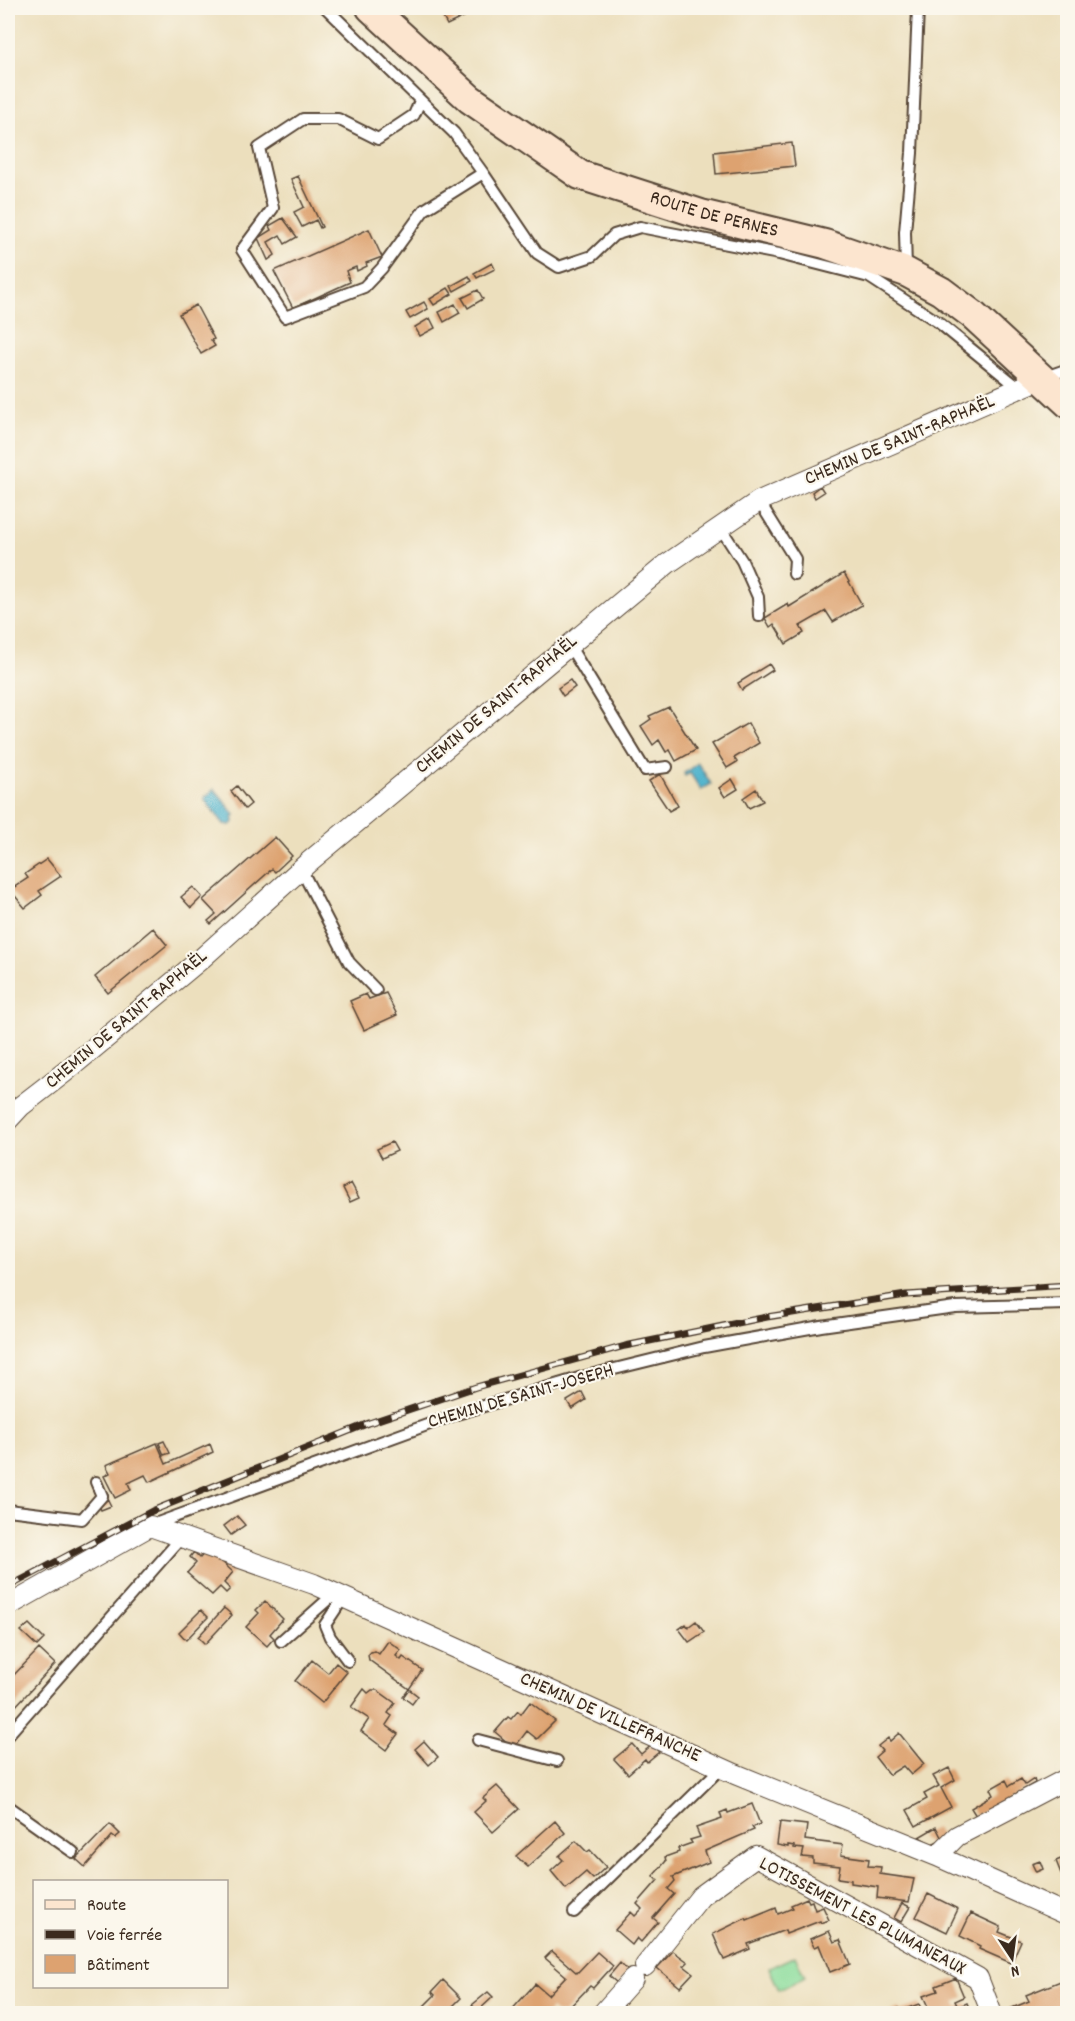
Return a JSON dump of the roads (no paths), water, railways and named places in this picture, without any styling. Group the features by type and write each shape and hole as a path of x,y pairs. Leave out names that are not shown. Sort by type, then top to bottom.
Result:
{"street":[{"name":"ROUTE DE PERNES","path":"371,8 470,99 580,176 701,214 825,243 906,272 941,291 973,315 1068,403"},
{"name":"CHEMIN DE SAINT-RAPHAËL","path":"8,1120 21,1106 201,959 301,868 667,564 759,501 1043,379"},
{"name":"CHEMIN DE VILLEFRANCHE","path":"150,1526 314,1584 722,1768 1065,1911"},
{"name":"CHEMIN DE SAINT-JOSEPH","path":"8,1606 150,1526"},
{"path":"937,1856 957,1836 1068,1778"},
{"name":"LOTISSEMENT LES PLUMANEAUX","path":"602,2013 639,1973 701,1896 756,1856 978,1978 992,2013"}],"lane":[{"path":"326,8 454,133 537,253 559,267 592,256 614,235 640,227 779,254 869,277 938,322 1043,379"},
{"path":"906,272 905,232 912,153 918,8"},
{"path":"420,101 414,115 378,139 338,119 303,119 259,148 273,208 242,250 285,317 364,287 382,268 424,210 483,172"},
{"path":"759,501 795,560 794,574"},
{"path":"720,527 742,561 758,597 759,616"},
{"path":"569,645 645,770 667,767"},
{"path":"301,868 349,962 376,990"},
{"name":"CHEMIN DE SAINT-JOSEPH","path":"150,1526 460,1413 586,1376 704,1347 821,1326 955,1306 1068,1304"},
{"path":"8,1510 82,1519 102,1496 96,1482"},
{"path":"8,1735 182,1537"},
{"path":"280,1641 339,1596"},
{"path":"339,1596 325,1625 330,1637 348,1661"},
{"path":"478,1740 557,1761"},
{"path":"574,1912 722,1768"},
{"path":"8,1806 73,1852"}],"water":[{"path":"698,763 711,784 701,790 690,773 685,776 684,773"},
{"path":"214,789 235,815 231,825 224,824 204,799"}],"railway":[{"path":"8,1587 152,1511 369,1423 476,1387 625,1346 767,1317 906,1295 1068,1285"}]}
